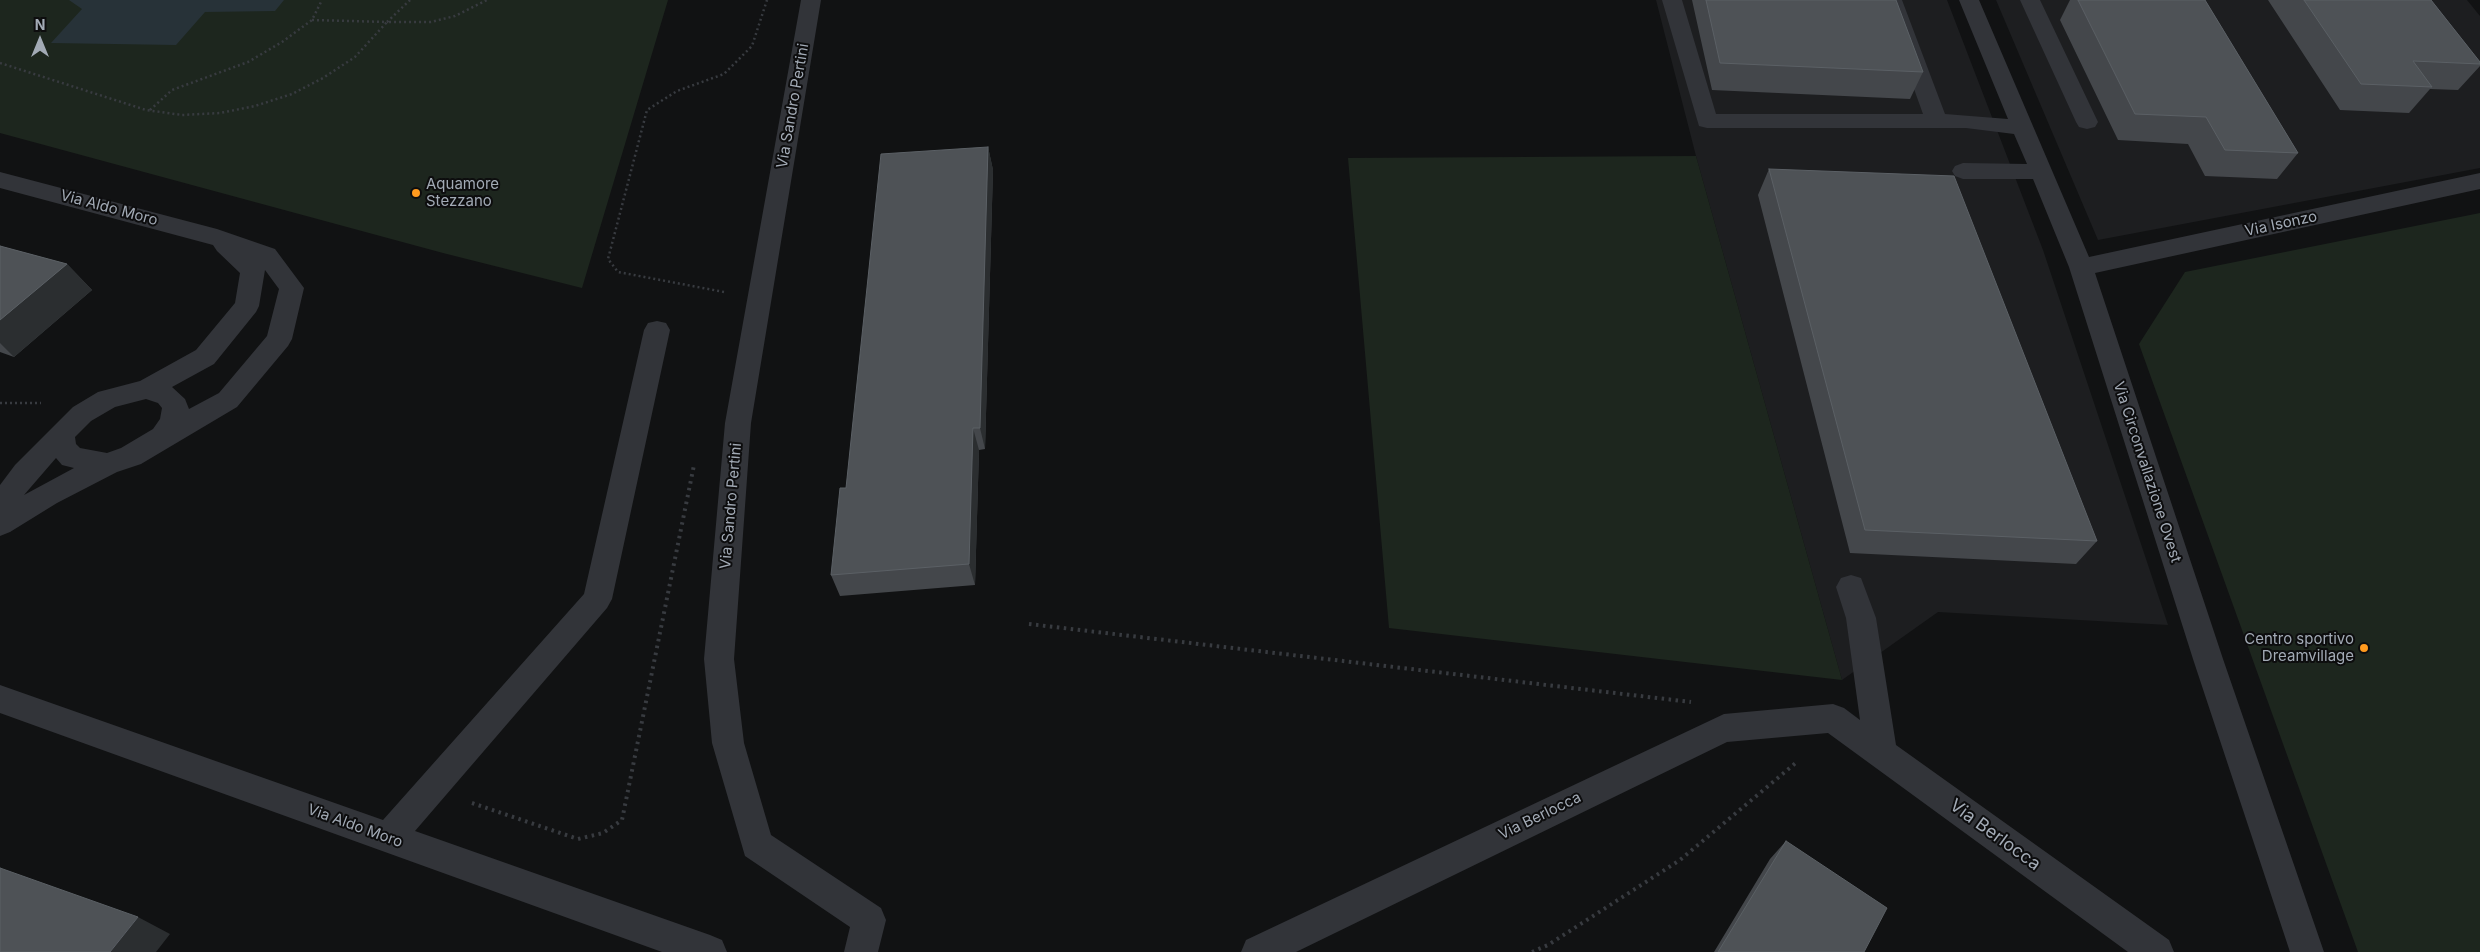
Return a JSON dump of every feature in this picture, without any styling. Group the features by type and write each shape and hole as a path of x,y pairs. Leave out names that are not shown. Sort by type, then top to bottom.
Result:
{"street":[{"name":"Via Sandro Pertini","path":"812,0 738,422 719,659 728,743 756,845 869,920 861,952"},
{"path":"1672,0 1707,121 1966,121 2023,128"},
{"path":"1892,0 1937,121"},
{"name":"Via Circonvallazione Ovest","path":"1969,0 2082,267 2208,659 2307,952"},
{"path":"2030,0 2087,122"},
{"path":"1963,171 2041,172"},
{"name":"Via Aldo Moro","path":"0,180 217,237 266,255 292,288 279,339 228,400 131,456 107,464 47,495 0,524"},
{"name":"Via Isonzo","path":"2082,267 2480,181"},
{"name":"Via Aldo Moro","path":"0,506 24,473 82,414 107,399 147,389 205,357 247,306 253,270 217,237"},
{"path":"388,838 596,599 657,330"},
{"path":"147,389 167,396 176,406 173,422 163,436"},
{"name":"Via Aldo Moro","path":"61,434 63,448 72,457 107,464"},
{"path":"1852,587 1861,618 1881,753"},
{"name":"Via Aldo Moro","path":"0,699 710,952"},
{"name":"Via Berlocca","path":"1258,952 1724,728 1833,718 2157,952"}],"path":[{"path":"149,110 172,90 248,62 312,20 322,0"},
{"path":"0,62 149,110 182,115 220,112 255,106 292,94 323,78 355,56 410,0"},
{"path":"312,20 431,22 455,16 487,0"},
{"path":"759,299 618,272 608,259 647,110 677,91 724,74 752,46 767,0"},
{"path":"430,789 578,839 603,834 622,820 695,459"},
{"path":"1029,624 1694,702"},
{"path":"1532,952 1548,945 1680,860 1792,768 1833,718"}],"shaded area":[{"name":"Aquamore Stezzano","path":"0,0 668,0 582,288 443,253 0,133"},
{"path":"69,0 284,0 275,11 205,12 176,45 51,43 82,9"},
{"path":"1656,0 1947,0 2043,250 2168,625 1938,612 1842,680 1696,156"},
{"path":"1996,0 2467,0 2480,16 2480,168 2098,240"},
{"path":"1696,156 1842,680 1389,628 1348,158"},
{"name":"Centro sportivo Dreamvillage","path":"2480,213 2480,952 2358,952 2139,344 2185,272"}],"building":[{"path":"1706,0 1896,0 1923,72 1720,63"},
{"path":"2078,0 2205,0 2298,153 2225,150 2206,117 2135,114"},
{"path":"2304,0 2431,0 2480,64 2413,61 2432,87 2361,84"},
{"path":"988,147 980,428 973,428 969,564 831,575 840,488 846,488 881,154"},
{"path":"1769,169 1954,176 2097,541 1865,530"},
{"path":"0,246 67,264 0,320"},
{"path":"1786,841 1887,908 1864,952 1718,952"},
{"path":"0,868 138,917 110,952 0,952"}],"place":[{"name":"Aquamore Stezzano","path":"416,193"},
{"name":"Centro sportivo Dreamvillage","path":"2364,648"}]}
